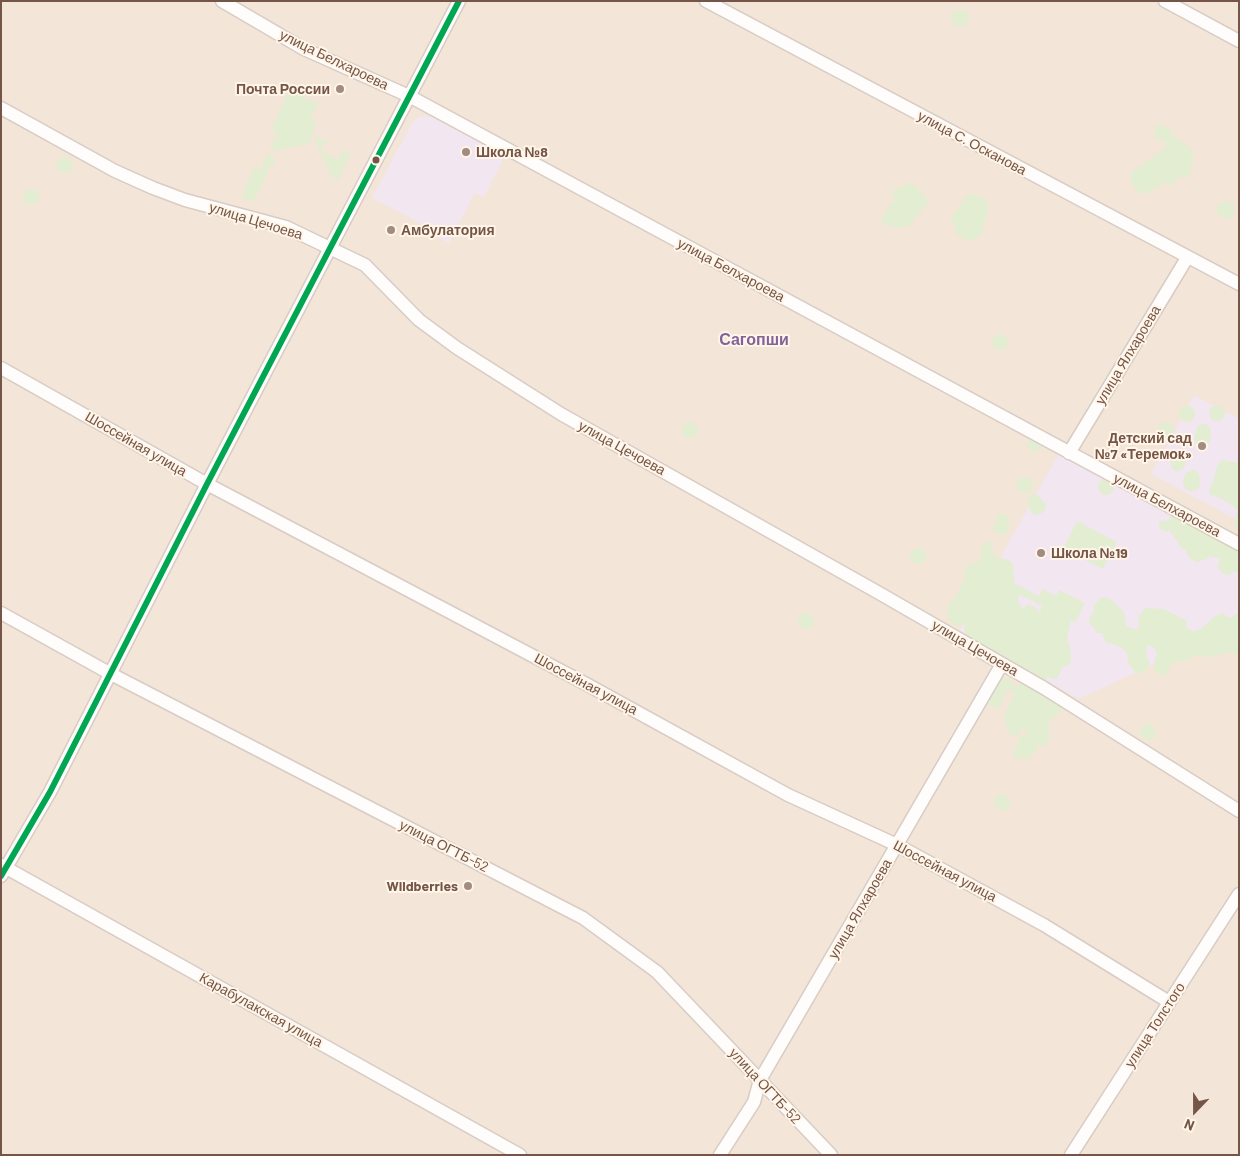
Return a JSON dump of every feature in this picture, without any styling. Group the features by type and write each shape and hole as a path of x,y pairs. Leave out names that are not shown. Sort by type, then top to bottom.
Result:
{"street":[{"name":"улица Белхароева","path":"222,1 304,49 409,96 1239,544"},
{"path":"3,870 50,792 207,484 459,1"},
{"name":"улица С. Осканова","path":"706,1 1239,284"},
{"path":"1165,1 1239,42"},
{"name":"улица Цечоева","path":"1,108 115,171 153,188 185,200 286,227 364,265 420,320 458,348 561,414 1044,688 1239,811"},
{"name":"улица Ялхароева","path":"1069,453 1187,258"},
{"name":"Шоссейная улица","path":"1,368 207,484 588,685 788,795 897,845 1044,924 1169,1002"},
{"name":"улица ОГТБ-52","path":"1,614 111,674 583,918 657,972 830,1155"},
{"name":"улица Ялхароева","path":"720,1155 754,1102 760,1080 1002,664"},
{"name":"Карабулакская улица","path":"3,870 520,1155"},
{"name":"улица Толстого","path":"1071,1155 1239,894"}],"shaded area":[{"path":"1,1 1239,1 1239,1155 1,1155"},
{"path":"418,117 433,118 505,156 484,197 475,193 449,243 437,237 439,233 372,198 413,121"},
{"name":"Детский сад №7 «Теремок»","path":"1194,395 1239,419 1239,521 1151,474"},
{"path":"1059,453 1239,554 1239,625 1079,699 959,631"}],"green space":[{"path":"956,9 964,9 969,14 967,25 956,27 951,22 951,14"},
{"path":"289,90 318,103 311,119 317,123 310,138 311,143 275,151 270,149 277,133 271,130"},
{"path":"1158,125 1163,125 1167,129 1172,130 1173,135 1187,145 1193,152 1193,162 1189,175 1183,180 1177,175 1177,180 1173,185 1162,183 1157,188 1143,194 1138,192 1131,183 1131,173 1166,147 1165,142 1156,138 1155,129"},
{"path":"314,137 329,142 328,144 324,142 321,151 339,159 343,150 350,154 338,180 331,176"},
{"path":"268,153 276,160 274,165 270,166 254,202 241,197 255,166 261,169"},
{"path":"62,157 68,157 73,162 71,171 62,173 57,168 57,162"},
{"path":"911,183 929,201 910,225 901,228 885,225 881,220 894,201 893,190"},
{"path":"28,189 34,189 39,194 37,203 28,205 23,200 23,194"},
{"path":"972,194 986,199 989,207 982,234 974,240 965,240 956,234 955,225 951,221 952,215 960,207 965,196"},
{"path":"1222,201 1230,201 1235,206 1233,217 1222,219 1217,214 1217,206"},
{"path":"997,334 1003,334 1008,339 1006,348 997,350 992,345 992,339"},
{"path":"1214,405 1220,405 1225,410 1223,419 1214,421 1209,416 1209,410"},
{"path":"1184,406 1190,406 1195,411 1193,420 1184,422 1179,417 1179,411"},
{"path":"687,422 693,422 698,427 696,436 687,438 682,433 682,427"},
{"path":"1162,422 1170,422 1175,427 1173,438 1162,440 1157,435 1157,427"},
{"path":"1201,424 1206,424 1210,428 1211,439 1208,443 1201,445 1194,439 1197,427"},
{"path":"1030,437 1043,441 1043,446 1040,450 1034,452 1030,450 1027,446 1027,441"},
{"path":"1179,450 1186,456 1186,461 1184,468 1174,471 1171,467 1170,456 1173,452"},
{"path":"1220,461 1239,463 1239,529 1234,525 1238,510 1224,500 1210,494 1209,490"},
{"path":"1195,470 1199,474 1200,486 1197,490 1186,490 1183,480 1186,473"},
{"path":"1022,477 1028,477 1033,482 1031,491 1022,493 1017,488 1017,482"},
{"path":"1106,479 1112,481 1114,487 1112,493 1106,495 1100,493 1098,487 1100,481"},
{"path":"1033,494 1038,495 1046,505 1042,513 1036,515 1031,512 1027,501"},
{"path":"1000,514 1005,514 1009,518 1009,529 1006,533 1000,535 993,529 996,517"},
{"path":"1170,516 1212,521 1214,525 1226,530 1239,550 1239,574 1234,571 1228,575 1222,573 1217,565 1220,561 1219,558 1210,555 1207,559 1197,562 1191,559 1187,555 1186,550 1179,546 1169,530 1166,532 1159,528 1160,521 1165,522 1169,520"},
{"path":"1077,521 1117,542 1103,569 1063,549"},
{"path":"986,541 991,543 995,556 1008,560 1013,564 1014,583 1039,596 1043,589 1056,596 1059,590 1085,603 1075,623 1070,620 1067,641 1070,646 1071,662 1067,666 1063,666 1057,679 1052,679 1048,676 1045,681 1061,702 1062,708 1056,716 1050,719 1049,741 1045,746 1039,745 1036,748 1036,752 1027,759 1012,756 1013,749 1017,747 1018,738 1028,733 1028,730 1022,730 1018,735 1012,737 1004,721 1005,713 1015,693 1007,690 1001,706 995,708 988,705 987,700 997,678 1011,679 1014,685 1018,687 1021,683 965,635 964,625 956,626 949,620 947,614 948,605 957,594 965,577 964,568 972,563 978,563 982,544","holes":["1019,594 1042,606 1040,613 1036,608 1028,604 1024,608 1021,607 1018,600"]},
{"path":"915,548 921,548 926,553 924,562 915,564 910,559 910,553"},
{"path":"1102,597 1109,598 1124,612 1126,626 1137,630 1139,626 1138,617 1145,608 1164,609 1187,621 1186,628 1193,631 1201,629 1215,616 1222,613 1229,618 1239,613 1239,653 1226,653 1210,657 1195,656 1171,665 1165,676 1158,674 1153,668 1157,652 1154,648 1147,645 1146,655 1150,663 1147,671 1136,674 1128,663 1127,653 1122,648 1106,643 1102,633 1096,633 1094,627 1089,623 1090,616 1094,612 1094,605"},
{"path":"803,613 809,613 814,618 812,627 803,629 798,624 798,618"},
{"path":"1145,724 1151,724 1156,729 1154,738 1145,740 1140,735 1140,729"},
{"path":"999,794 1005,794 1010,799 1008,808 999,810 994,805 994,799"}],"transit line":[{"path":"1,876 50,792 207,484 459,1"}],"place":[{"name":"Почта России","path":"340,89"},
{"name":"Школа №8","path":"466,152"},
{"name":"Амбулатория","path":"391,230"},
{"name":"Детский сад №7 «Теремок»","path":"1202,446"},
{"name":"Школа №19","path":"1041,553"},
{"name":"Wildberries","path":"468,886"}],"district":[{"name":"Сагопши","path":"754,340"}]}
